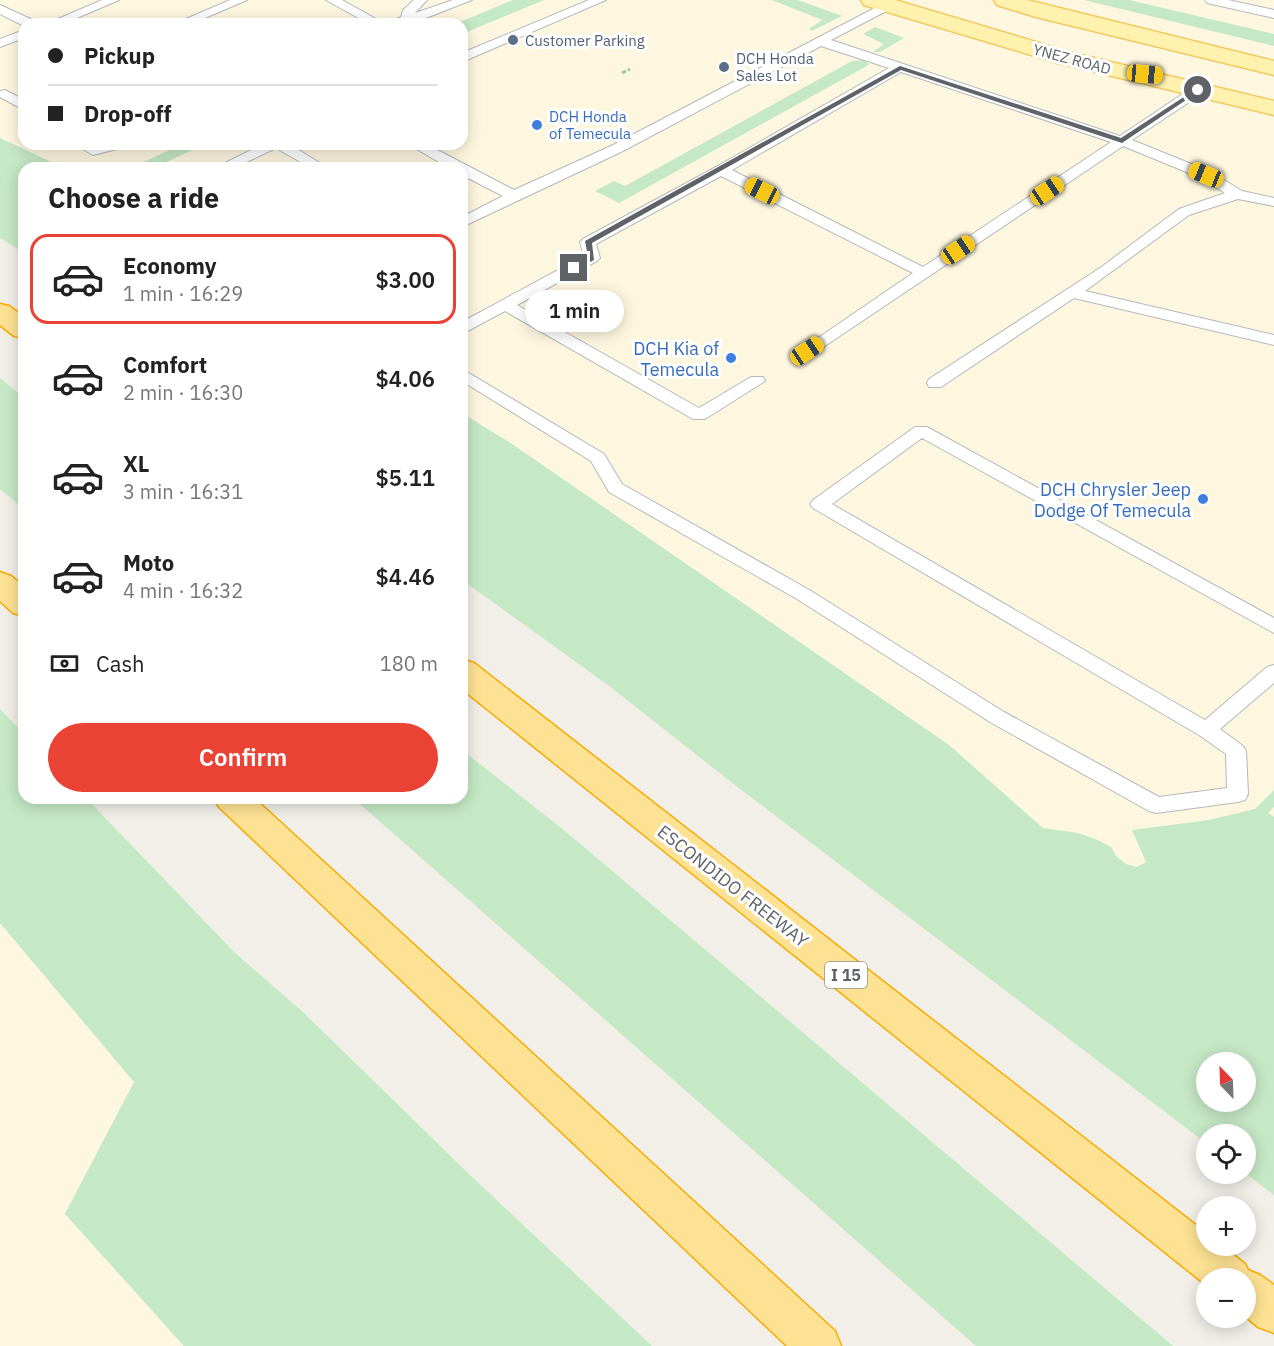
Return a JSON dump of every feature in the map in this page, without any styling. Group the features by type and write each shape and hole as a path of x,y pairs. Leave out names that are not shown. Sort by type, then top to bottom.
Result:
{"highway":[{"path":"0,312 18,326"},
{"path":"0,583 18,600"},
{"name":"ESCONDIDO FREEWAY","path":"468,676 1217,1268"},
{"path":"237,804 819,1346"},
{"path":"1256,1298 1274,1312"}],"main road":[{"path":"1005,0 1044,12 1274,68"},
{"name":"YNEZ ROAD","path":"880,2 1125,73 1274,108"},
{"path":"1125,73 1204,79 1274,92"}],"lane":[{"path":"67,18 113,0"},
{"path":"195,18 241,0"},
{"path":"332,0 367,18"},
{"path":"408,18 407,13 421,0"},
{"path":"414,18 466,0"},
{"path":"468,55 600,0"},
{"path":"1211,0 1274,14"},
{"path":"468,220 616,149 835,33 880,2"},
{"path":"0,9 18,18"},
{"path":"835,33 854,46 900,68 1122,141 1206,175 1237,194 1274,202"},
{"path":"0,43 18,36"},
{"path":"820,41 854,46"},
{"path":"468,326 592,258 588,242 721,170 900,68"},
{"path":"18,89 5,94 18,102"},
{"path":"807,351 1198,90"},
{"path":"236,162 262,150"},
{"path":"287,150 310,162"},
{"path":"426,150 450,162"},
{"path":"721,170 924,273"},
{"path":"468,172 514,196"},
{"path":"935,383 1072,293 1184,212 1237,194"},
{"path":"1072,293 1274,340"},
{"path":"505,305 699,415 757,381"},
{"path":"468,378 598,458 615,488 804,595 997,717 1156,805 1238,794 1236,752 1206,730 819,504 921,431 1274,626"},
{"path":"1206,730 1274,672"}],"path":[{"path":"622,73 630,69"}],"shaded area":[{"path":"0,0 1274,0 1274,1036 949,745 512,444 468,417 468,162 51,162 26,150 468,150 468,18 18,18 18,146 0,138"},
{"path":"0,923 134,1082 65,1214 184,1346 0,1346"}],"green space":[{"path":"513,0 544,0 468,32 468,19"},
{"path":"772,0 798,0 842,16 812,31 809,29 822,20"},
{"path":"1084,0 1129,0 1274,34 1274,46"},
{"path":"875,27 904,38 880,52 873,52 884,44 863,34"},
{"path":"863,60 869,64 619,203 595,191 614,181 625,186 852,61"},
{"path":"0,138 18,146 18,150 26,150 51,162 18,162 18,249 0,238"},
{"path":"170,150 193,150 166,162 143,162"},
{"path":"0,378 18,393 18,504 0,489"},
{"path":"468,417 512,444 949,745 1043,828 1078,833 1098,840 1111,847 1116,856 1126,864 1137,867 1146,862 1132,830 1209,820 1255,809 1274,790 1274,807 1268,813 1274,817 1274,1195 1256,1181 1256,1124 1196,1124 1196,1135 731,782 608,685 468,584"},
{"path":"0,709 18,728 18,804 92,804 235,953 305,1014 472,1177 652,1346 184,1346 65,1214 134,1082 0,923"},
{"path":"468,755 565,831 1173,1346 976,1346 360,804 468,804"}],"place":[{"name":"Customer Parking","path":"513,40"},
{"name":"DCH Honda Sales Lot","path":"724,67"},
{"name":"DCH Honda of Temecula","path":"537,125"},
{"name":"DCH Kia of Temecula","path":"731,358"},
{"name":"DCH Chrysler Jeep Dodge Of Temecula","path":"1203,499"}],"route":[{"path":"574,268 592,258 588,242 721,170 900,68 1122,141 1198,90"}]}
